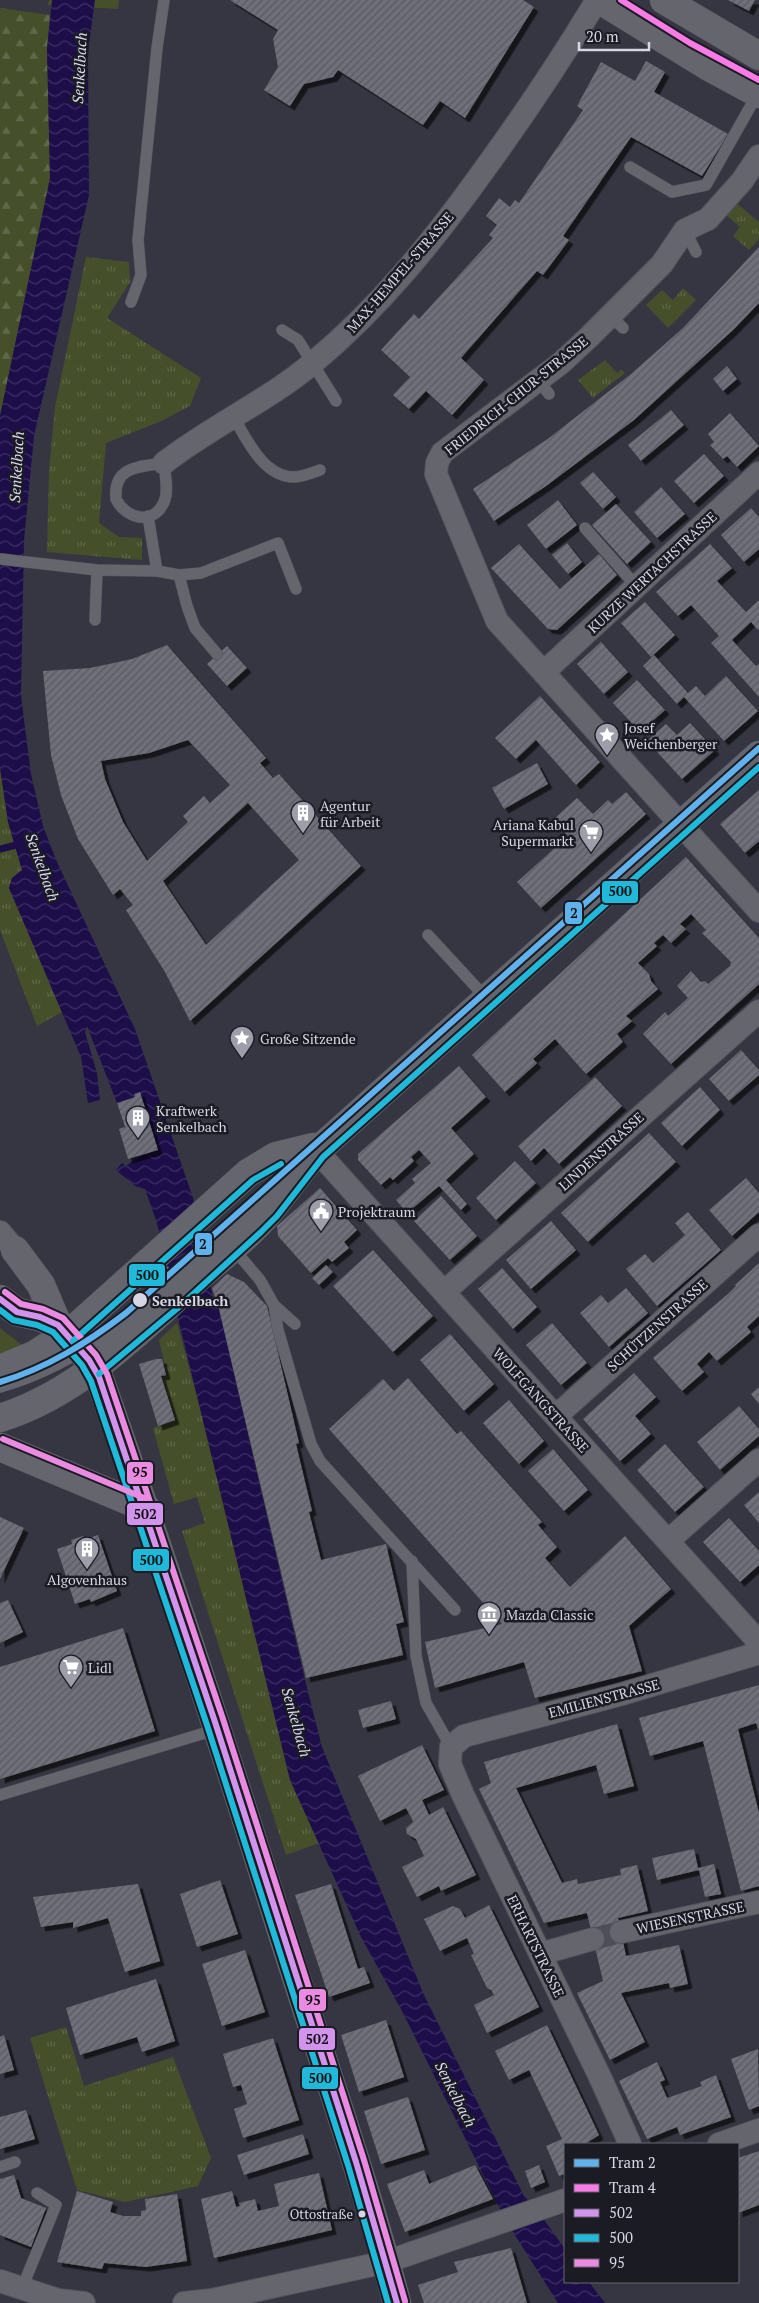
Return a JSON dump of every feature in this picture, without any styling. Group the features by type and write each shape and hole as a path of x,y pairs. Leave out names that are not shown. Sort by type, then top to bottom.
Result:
{"street":[{"path":"598,0 709,67 758,94"},
{"name":"MAX-HEMPEL-STRASSE","path":"164,463 193,440 271,394 312,364 352,328 442,228 513,130 598,0"},
{"path":"664,0 759,56"},
{"path":"685,230 708,219 742,181 759,156"},
{"name":"FRIEDRICH-CHUR-STRASSE","path":"685,230 662,264 617,322 561,363 544,387 442,452 437,463 436,474 497,621 759,911"},
{"name":"KURZE WERTACHSTRASSE","path":"544,672 759,473"},
{"path":"0,1299 17,1312 64,1333 172,1292 206,1261 232,1247 270,1211 317,1151 759,755"},
{"name":"LINDENSTRASSE","path":"444,1292 759,1011"},
{"path":"0,1369 34,1355 64,1333 248,1173 276,1156 313,1147 317,1151"},
{"name":"WOLFGANGSTRASSE","path":"317,1151 754,1638 759,1653"},
{"name":"SCHÜTZENSTRASSE","path":"556,1416 759,1235"},
{"path":"7,1241 41,1285 64,1333 99,1377 146,1508 219,1729 386,2262 397,2303"},
{"path":"0,1418 26,1410 51,1397 64,1333"},
{"path":"0,1447 146,1508"},
{"path":"668,1541 759,1460"},
{"name":"EMILIENSTRASSE","path":"451,1747 464,1736 622,1694 759,1653"},
{"name":"ERHARTSTRASSE","path":"451,1747 450,1764 462,1795 600,2077 630,2143"},
{"name":"WIESENSTRASSE","path":"622,1932 759,1902"},
{"path":"540,1954 593,1939"},
{"path":"723,2143 759,2130"},
{"path":"184,2303 212,2300 386,2262 558,2202"},
{"path":"0,2281 58,2300 84,2303"}],"lane":[{"path":"131,302 141,275 138,240 157,48 164,0"},
{"path":"630,167 672,192 706,184 758,94"},
{"path":"685,230 696,252"},
{"path":"282,330 298,340 336,401"},
{"path":"233,416 261,460 271,469 293,477 320,470"},
{"path":"164,463 166,496 158,511 148,516 134,517 120,506 116,498 117,481 128,470 164,463"},
{"path":"148,516 157,571"},
{"path":"585,528 637,587"},
{"path":"0,559 97,570 157,571 179,575 202,572 278,543 296,589"},
{"path":"95,620 97,570"},
{"path":"179,575 186,606 195,628 217,654"},
{"path":"428,935 487,999"},
{"path":"206,1261 317,1151"},
{"path":"232,1247 260,1280 274,1305 295,1324"},
{"path":"274,1305 278,1330 310,1444 320,1461 455,1610"},
{"path":"0,1387 46,1371 64,1333"},
{"path":"412,1561 416,1656 426,1703 451,1747"},
{"path":"0,1795 219,1729"},
{"path":"0,2167 15,2162"},
{"path":"22,2288 56,2205 37,2193"}],"green space":[{"path":"49,0 119,0 118,9 48,5"},
{"path":"0,8 50,15 47,49 50,178 0,416"},
{"path":"736,203 759,222 759,239 749,250 733,236 740,227 726,215"},
{"path":"86,257 129,262 130,282 107,318 201,378 190,406 159,422 106,443 99,523 119,537 142,538 142,560 47,552 49,470 55,407"},
{"path":"683,288 696,300 668,328 646,305 662,290 673,300"},
{"path":"605,360 617,373 622,370 625,373 593,398 578,380"},
{"path":"0,768 8,822 22,870 12,878 9,888 62,1012 37,1026 0,930"},
{"path":"177,1323 201,1411 290,1780 319,1843 286,1855 182,1531 205,1523 197,1497 174,1504 153,1428 176,1420 162,1377 167,1375 159,1340"},
{"path":"0,1328 22,1345 0,1356"},
{"path":"66,2027 84,2086 173,2057 211,2158 198,2186 125,2202 77,2190 30,2038"}],"water":[{"path":"52,0 95,0 88,52 89,195 34,436 24,541 21,694 31,774 43,826 57,862 135,1029 193,1198 214,1303 219,1309 322,1747 424,1995 524,2196 537,2210 564,2248 564,2283 590,2283 605,2303 558,2303 506,2221 402,2011 361,1937 290,1780 179,1322 157,1223 145,1189 135,1186 116,1170 122,1163 126,1166 135,1159 117,1103 87,1026 85,1032 97,1073 100,1100 88,1103 81,1057 9,888 12,878 22,870 8,822 0,768 0,416 50,178 47,49"}],"building":[{"path":"230,0 523,0 534,7 465,118 440,101 423,125 338,70 333,77 304,84 290,106 264,90 278,67 273,39 278,30"},
{"path":"728,0 755,0 749,11"},
{"path":"646,61 665,72 654,92 728,134 702,176 631,137 563,236 569,240 543,275 537,271 461,358 484,380 452,415 426,391 409,409 393,395 410,377 381,350 414,314 419,319 493,238 489,235 497,225 486,216 499,198 510,207 515,200 519,203 583,110 577,106 601,62 635,81"},
{"path":"759,247 759,303 733,330 634,420 546,486 494,521 473,489 549,438 631,374 683,328"},
{"path":"727,366 737,379 723,391 713,379"},
{"path":"671,410 684,425 641,461 628,445"},
{"path":"730,413 759,446 737,467 727,456 723,459 710,445 714,442 708,434"},
{"path":"704,454 724,476 694,503 674,481"},
{"path":"593,472 616,497 603,509 580,483"},
{"path":"661,487 685,514 657,538 634,512"},
{"path":"558,500 577,525 546,549 527,525"},
{"path":"616,504 651,542 627,564 592,525"},
{"path":"751,508 759,517 759,549 744,562 721,535"},
{"path":"567,543 582,562 568,574 552,555"},
{"path":"519,544 560,589 599,554 617,575 557,630 548,629 491,568"},
{"path":"710,544 732,568 717,581 746,612 759,600 759,629 751,622 732,640 756,666 759,664 759,697 711,643 719,636 691,605 678,616 656,592"},
{"path":"645,602 675,635 651,657 621,623"},
{"path":"601,642 628,672 604,694 577,664"},
{"name":"Agentur für Arbeit","path":"167,645 266,758 260,763 273,778 279,774 361,866 190,1021 165,972 126,910 133,905 120,889 113,895 78,839 61,795 51,755 43,671 90,668 132,659","holes":["188,740 230,785 210,803 204,796 183,816 188,822 147,861 123,822 105,779 101,761 149,753","248,803 299,860 206,945 163,881"]},
{"path":"227,646 247,668 227,686 207,664"},
{"path":"654,655 688,693 696,686 705,696 726,676 758,711 724,741 684,697 677,704 643,666"},
{"path":"637,680 665,710 640,732 613,703"},
{"path":"540,696 600,762 576,785 536,740 516,759 495,738"},
{"path":"690,723 715,750 682,779 647,741 666,724 677,735"},
{"path":"537,763 548,784 504,809 492,788"},
{"path":"759,790 759,841 745,853 720,824"},
{"path":"626,792 646,814 541,908 517,882 568,836 553,820 577,798 593,814 608,800 612,804"},
{"path":"686,857 759,938 759,984 671,1064 643,1034 665,1012 668,1016 688,998 677,986 691,971 701,982 705,981 708,984 730,966 731,962 702,933 706,930 691,914 680,924 686,929 671,943 663,935 654,943 657,946 638,963 649,974 651,981 658,989 626,1016 632,1021 617,1034 623,1042 586,1074 555,1039 533,1059 537,1063 505,1092 472,1055"},
{"path":"741,1050 759,1070 759,1075 729,1101 709,1079"},
{"path":"459,1066 486,1097 451,1128 474,1154 446,1180 467,1204 461,1210 439,1186 407,1213 396,1200 415,1183 412,1179 431,1163 419,1150 411,1157 414,1161 393,1180 390,1177 381,1185 358,1160 358,1154"},
{"path":"595,1077 622,1106 559,1164 544,1148 531,1161 518,1146"},
{"path":"700,1087 720,1110 682,1146 661,1123"},
{"name":"Kraftwerk Senkelbach","path":"140,1092 158,1150 128,1159 119,1129 125,1127 117,1103 135,1097 134,1094"},
{"path":"649,1133 676,1162 588,1242 561,1213"},
{"path":"515,1161 536,1183 496,1220 476,1198"},
{"path":"746,1178 759,1193 759,1212 732,1236 709,1210"},
{"path":"320,1188 357,1230 344,1242 349,1248 332,1262 328,1258 311,1273 278,1236 277,1226"},
{"path":"441,1196 477,1236 450,1260 414,1221"},
{"path":"688,1212 721,1250 657,1306 626,1269 645,1254 653,1263 685,1235 675,1223"},
{"path":"551,1221 576,1250 531,1289 506,1260"},
{"path":"373,1250 433,1316 393,1352 333,1286"},
{"path":"759,1263 759,1316 747,1327 751,1332 717,1361 709,1352 697,1364 704,1372 682,1391 653,1358 729,1293"},
{"path":"165,1264 169,1268 149,1284 146,1280"},
{"path":"326,1265 333,1272 319,1285 312,1278"},
{"path":"502,1268 537,1307 513,1329 478,1289"},
{"path":"227,1274 244,1282 267,1306 299,1443 296,1444 312,1511 309,1512 321,1560 386,1544 404,1622 396,1624 403,1655 306,1678 219,1309 212,1288"},
{"path":"626,1288 648,1313 609,1347 580,1313 601,1295 608,1303"},
{"path":"552,1323 587,1363 561,1385 526,1345"},
{"path":"450,1334 494,1384 464,1411 420,1360"},
{"path":"162,1359 166,1375 161,1376 175,1420 158,1426 139,1364"},
{"path":"634,1373 656,1397 635,1416 651,1434 620,1461 583,1419"},
{"path":"408,1378 457,1434 461,1431 542,1522 538,1525 557,1547 545,1558 570,1587 625,1536 671,1589 629,1626 642,1671 535,1698 524,1662 435,1688 425,1642 502,1624 329,1429 383,1379 394,1391"},
{"path":"759,1387 759,1404 751,1394"},
{"path":"509,1400 544,1441 519,1464 483,1423"},
{"path":"739,1406 759,1429 759,1436 720,1470 697,1442"},
{"path":"665,1444 704,1487 675,1512 637,1470"},
{"path":"553,1449 588,1490 564,1511 528,1471"},
{"path":"759,1492 759,1523 744,1505"},
{"path":"0,1517 24,1528 0,1579"},
{"path":"729,1518 759,1551 759,1565 740,1582 703,1542"},
{"name":"Algovenhaus","path":"98,1535 117,1591 91,1602 90,1599 75,1604 57,1549 72,1544 71,1540 83,1536 84,1540"},
{"path":"8,1600 23,1632 0,1643 0,1603"},
{"name":"Lidl","path":"123,1628 155,1731 0,1779 0,1667"},
{"path":"759,1685 759,1731 756,1723 738,1729 759,1813 759,1886 741,1891 703,1741 650,1756 639,1718"},
{"path":"391,1701 396,1719 363,1728 358,1710"},
{"path":"617,1724 634,1786 604,1794 596,1765 516,1788 562,1883 577,1879 578,1884 621,1875 620,1869 637,1865 648,1911 618,1918 626,1956 679,1945 688,1984 670,1988 669,1983 621,1993 645,2042 610,2060 577,1993 603,1981 587,1913 544,1923 479,1789 491,1783 484,1762"},
{"path":"422,1745 444,1790 422,1800 429,1815 443,1807 476,1875 441,1891 439,1886 417,1897 402,1867 424,1856 416,1839 407,1834 406,1828 413,1822 412,1819 406,1808 380,1821 358,1776"},
{"path":"694,1849 698,1868 714,1864 721,1894 705,1897 699,1870 657,1880 652,1858"},
{"path":"220,1880 238,1934 197,1947 180,1894"},
{"path":"138,1884 160,1961 125,1972 108,1918 73,1928 73,1922 41,1927 33,1897"},
{"path":"331,1884 358,1969 364,1967 370,1983 329,1997 295,1895"},
{"path":"489,1905 539,2007 487,2033 474,2005 494,1995 487,1988 471,1955 474,1954 467,1938 440,1951 424,1919 453,1906 460,1909 465,1918"},
{"path":"245,1950 265,2012 222,2026 202,1964"},
{"path":"156,1979 175,2041 142,2052 137,2037 80,2055 66,2008"},
{"path":"386,2020 404,2077 359,2092 341,2035"},
{"path":"547,2025 599,2135 587,2143 564,2143 564,2174 559,2176 546,2146 562,2139 529,2070 509,2080 495,2051"},
{"path":"4,2035 14,2070 0,2074 0,2037"},
{"path":"273,2038 299,2120 243,2138 234,2109 247,2104 241,2085 233,2087 223,2054"},
{"path":"758,2049 759,2106 749,2110 731,2059"},
{"path":"657,2062 665,2080 660,2082 667,2098 702,2086 700,2082 716,2075 731,2117 680,2135 677,2127 647,2139 619,2081"},
{"path":"408,2097 425,2150 381,2164 364,2111"},
{"path":"26,2110 35,2139 0,2149 0,2117"},
{"path":"303,2134 309,2154 244,2175 237,2155"},
{"path":"759,2151 759,2205 739,2213 739,2158"},
{"path":"475,2165 493,2199 405,2232 387,2184 424,2170 429,2184"},
{"path":"539,2165 545,2182 531,2188 525,2171"},
{"path":"319,2173 332,2230 214,2258 201,2199 232,2191 236,2207 240,2206 239,2203 255,2199 258,2211 279,2206 274,2184"},
{"path":"14,2175 21,2198 46,2208 31,2247 0,2235 0,2179"},
{"path":"77,2191 113,2202 110,2212 123,2216 141,2216 141,2211 146,2210 145,2199 177,2194 187,2261 146,2267 104,2263 102,2269 57,2262"},
{"path":"511,2248 527,2303 424,2303 418,2285 458,2272 454,2262"}],"waterway":[{"path":"0,849 24,843"}],"tunnel":[{"path":"593,1939 621,1932"}],"tram line":[{"name":"4","path":"621,0 690,43 759,80"},
{"name":"2","path":"0,1382 34,1370 66,1354 126,1313 759,748"}],"transit line":[{"name":"500","path":"99,1374 179,1307 261,1232 277,1216 323,1157 759,767"},
{"name":"500","path":"73,1341 253,1180 281,1164"},
{"name":"95","path":"5,1292 21,1304 43,1309 63,1318 96,1355 107,1374 223,1719 364,2160 405,2301"},
{"name":"502","path":"0,1299 17,1312 40,1317 58,1325 89,1360 99,1377 215,1722 356,2162 397,2303"},
{"name":"500","path":"0,1310 13,1320 37,1325 53,1332 82,1365 91,1381 207,1725 348,2165 388,2303"},
{"name":"95","path":"3,1439 149,1500"}],"place":[{"name":"Josef Weichenberger","path":"607,756"},
{"name":"Agentur für Arbeit","path":"303,834"},
{"name":"Ariana Kabul Supermarkt","path":"591,853"},
{"name":"Große Sitzende","path":"242,1059"},
{"name":"Kraftwerk Senkelbach","path":"138,1139"},
{"name":"Projektraum","path":"321,1232"},
{"name":"Senkelbach","path":"140,1300"},
{"name":"Algovenhaus","path":"87,1570"},
{"name":"Mazda Classic","path":"489,1635"},
{"name":"Lidl","path":"71,1688"},
{"name":"Ottostraße","path":"362,2214"}]}
